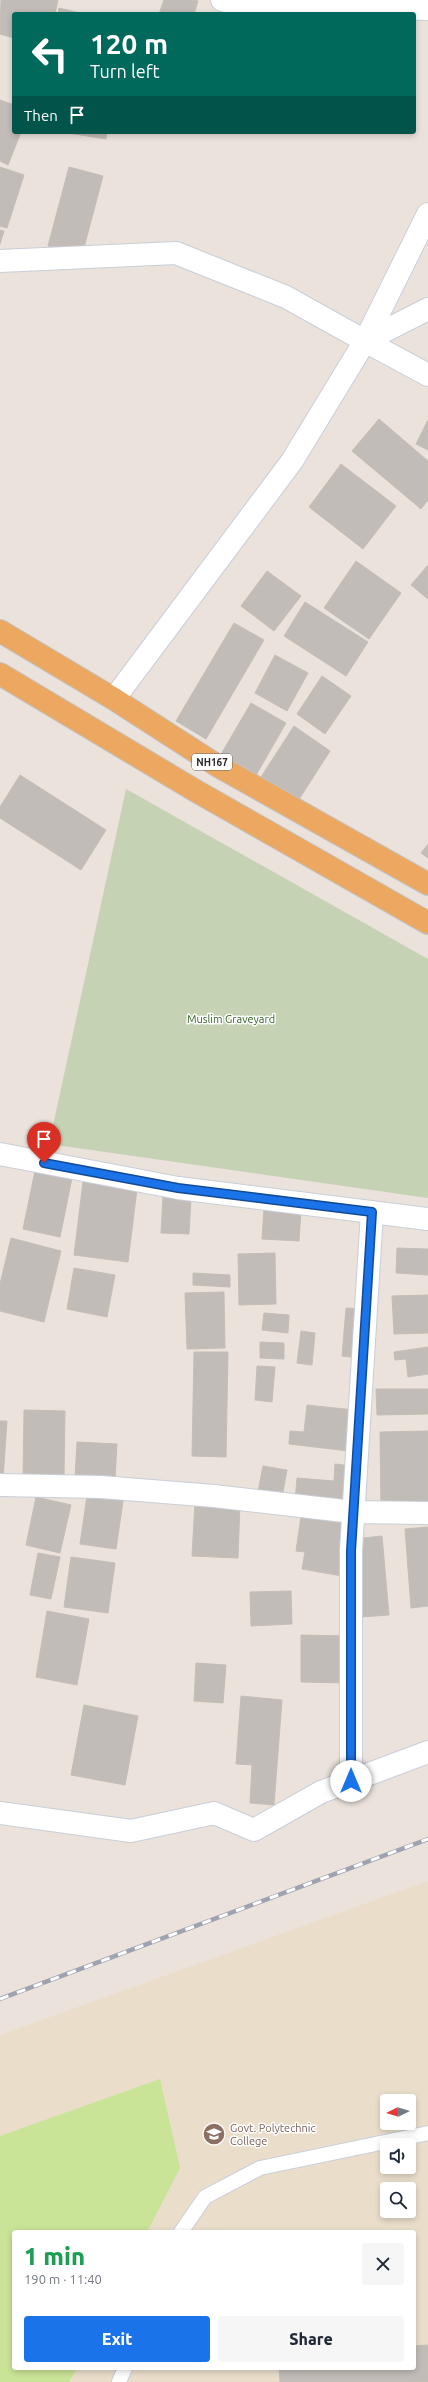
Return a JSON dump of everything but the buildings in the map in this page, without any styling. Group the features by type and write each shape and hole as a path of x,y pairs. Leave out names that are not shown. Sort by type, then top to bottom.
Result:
{"highway":[{"name":"NH167","path":"0,631 114,699 218,766 428,884"},
{"name":"NH167","path":"0,674 196,791 428,923"}],"street":[{"path":"222,0 246,7 428,9"},
{"path":"114,699 292,461 365,341 428,214"},
{"path":"0,261 176,253 286,297 428,375"},
{"path":"365,341 428,309"},
{"path":"0,1154 178,1188 428,1219"},
{"path":"351,1781 351,1551 372,1212"},
{"path":"0,1485 101,1487 214,1496 353,1512 428,1513"},
{"path":"0,1813 131,1831 214,1812 254,1830 321,1792 428,1752"}],"lane":[{"path":"182,2230 205,2197 260,2168 428,2133"},
{"path":"119,2382 123,2370"}],"shaded area":[{"name":"Govt. Polytechnic College","path":"428,1881 428,2382 0,2382 0,2035"}],"green space":[{"name":"Muslim Graveyard","path":"126,789 428,959 428,1198 49,1144"},
{"path":"160,2079 180,2168 148,2230 12,2230 12,2370 76,2370 69,2382 0,2382 0,2136"}],"railway":[{"path":"0,1999 428,1839"}],"place":[{"name":"Govt. Polytechnic College","path":"214,2134"}],"route":[{"path":"44,1163 178,1188 372,1212 351,1551 351,1781"}]}
